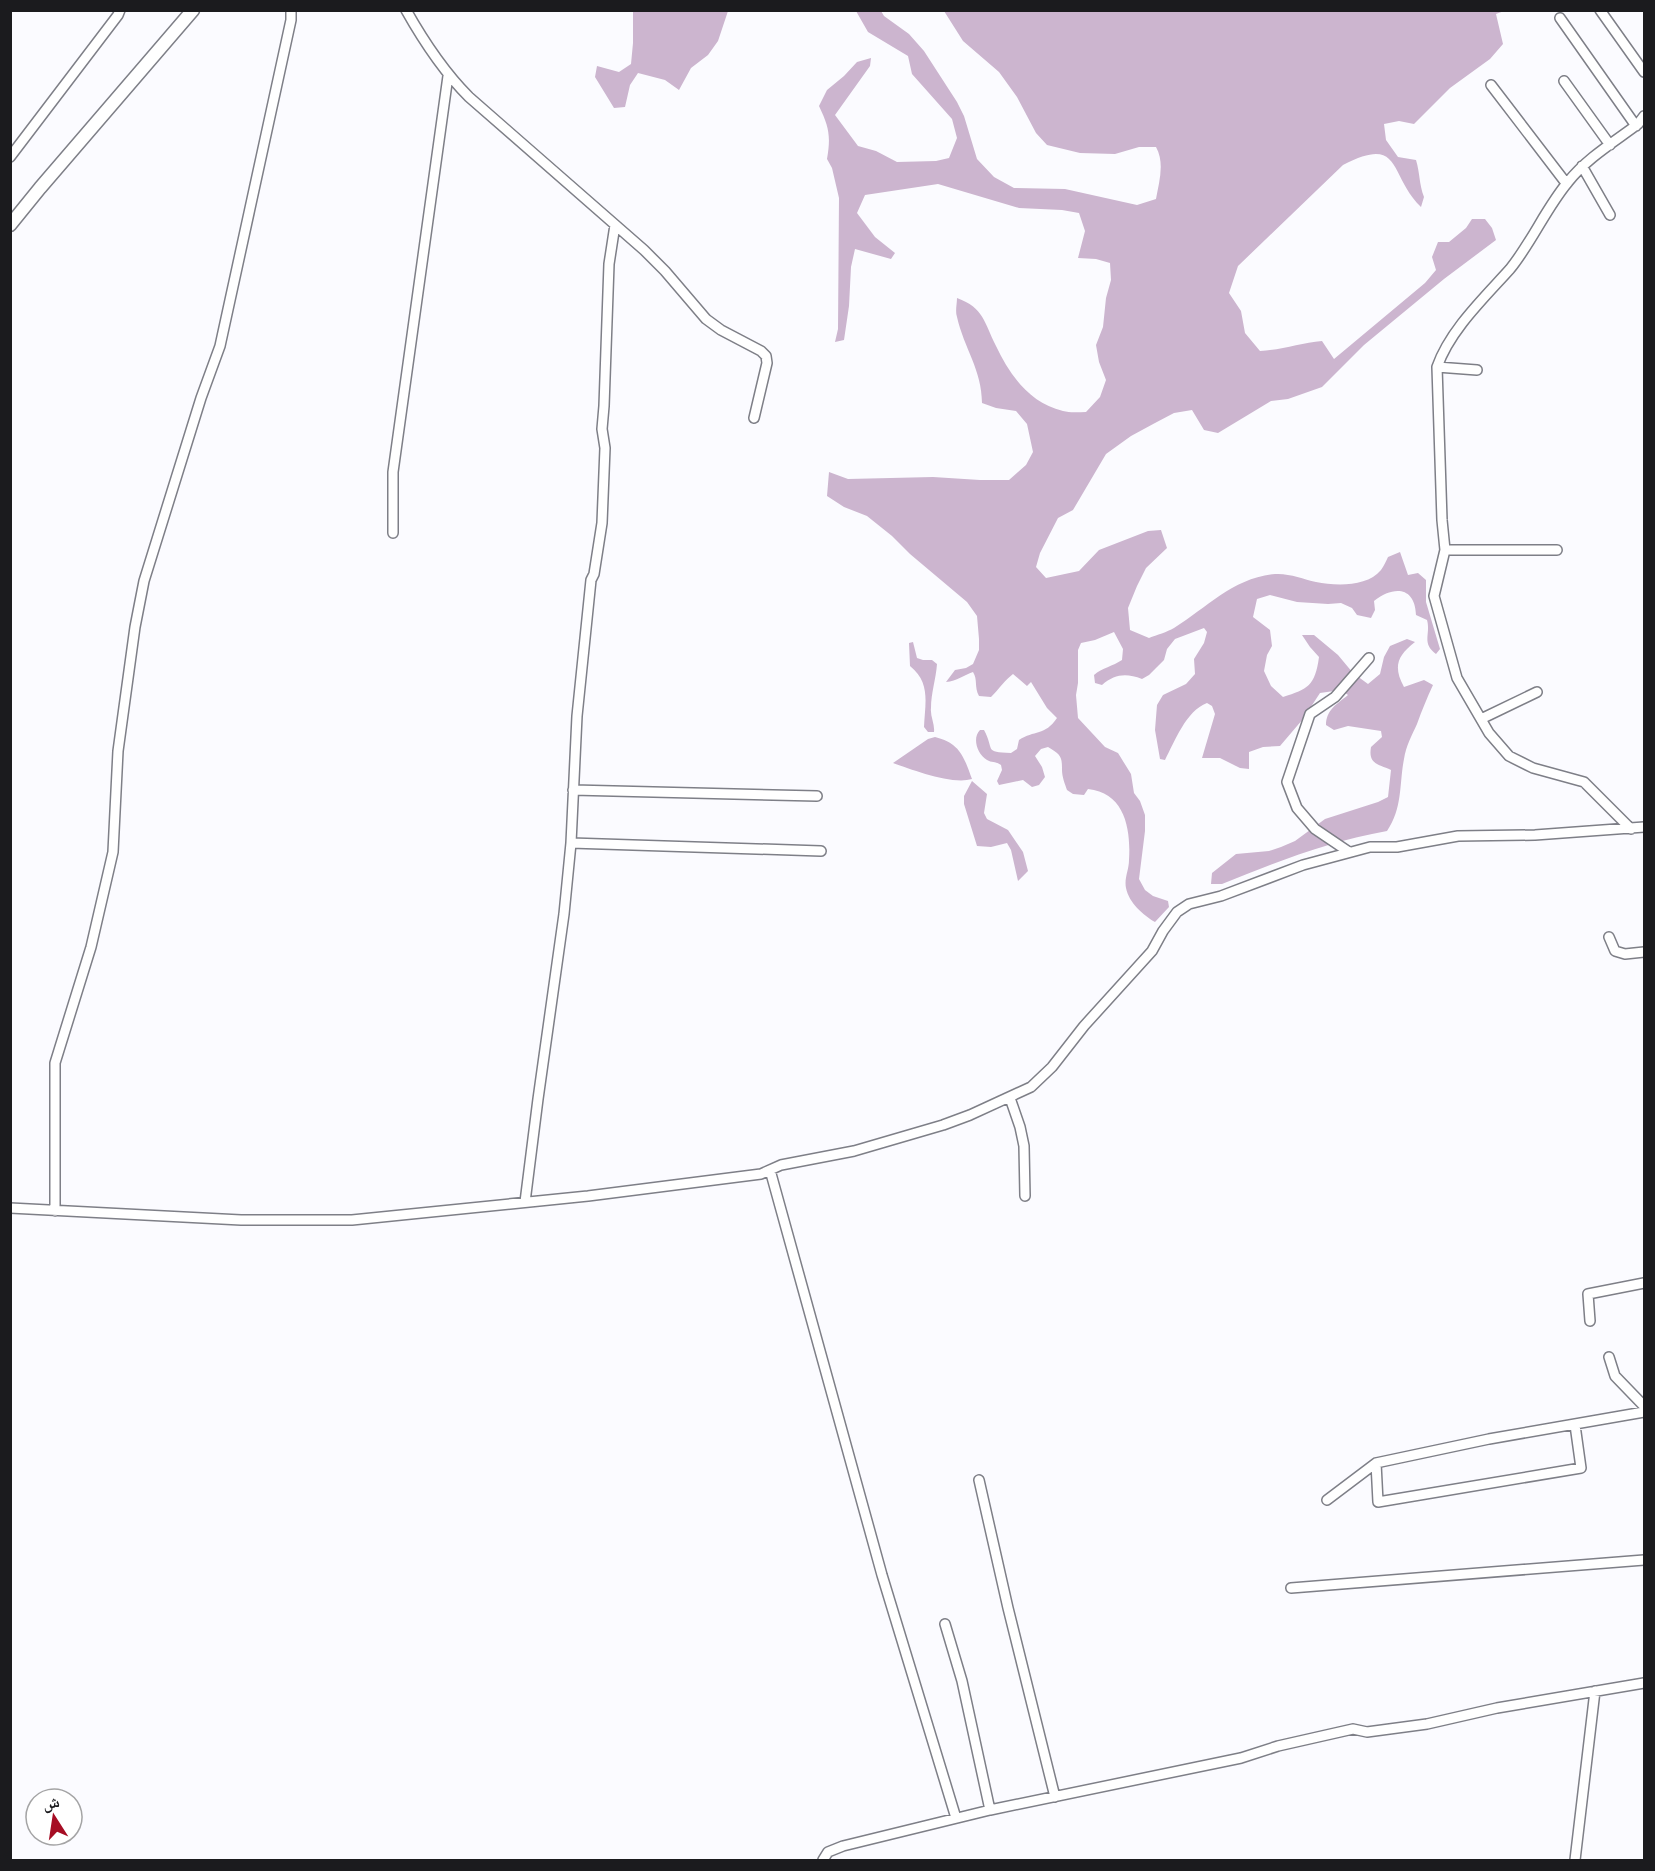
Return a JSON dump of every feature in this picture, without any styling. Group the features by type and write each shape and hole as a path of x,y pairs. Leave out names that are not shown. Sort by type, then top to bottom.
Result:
{"street":[{"path":"10,158 120,10"},
{"path":"10,225 193,10"},
{"path":"55,1211 55,1063 91,947 113,852 118,751 135,627 144,581 201,398 220,346 291,20 291,10"},
{"path":"406,10 448,76 469,97 615,225 665,272 706,319 766,356 767,363 754,418"},
{"path":"1600,10 1644,72"},
{"path":"1560,18 1639,122 1644,134"},
{"path":"393,533 393,472 448,76"},
{"path":"1564,81 1610,146"},
{"path":"1491,85 1566,183"},
{"path":"1631,829 1584,782 1533,768 1509,756 1489,733 1457,678 1434,596 1445,550 1437,367 1441,355 1451,338 1510,268 1566,183 1582,166 1639,122"},
{"path":"1582,166 1610,215"},
{"path":"525,1202 537,1099 564,914 571,843 577,716 591,580 594,574 602,523 605,448 602,429 609,264 615,225"},
{"path":"1437,367 1477,370"},
{"path":"1445,550 1557,550"},
{"path":"1349,852 1315,829 1297,808 1287,782 1310,714 1335,697 1369,658"},
{"path":"1481,720 1538,692"},
{"path":"573,790 817,796"},
{"path":"10,1208 241,1220 352,1220 761,1174 781,1165 821,1158 894,1140 970,1115 1031,1087 1052,1067 1084,1026 1152,951 1177,912 1189,904 1221,896 1303,865 1370,847 1398,848 1458,836 1535,835 1644,827"},
{"path":"571,843 821,851"},
{"path":"1609,937 1615,951 1625,954 1644,952"},
{"path":"1010,1098 1024,1146 1025,1196"},
{"path":"770,1170 882,1575 956,1818"},
{"path":"1590,1321 1588,1294 1644,1282"},
{"path":"1610,1356 1615,1376 1644,1406"},
{"path":"1328,1500 1376,1463 1489,1439 1644,1412"},
{"path":"1376,1463 1378,1502 1581,1468 1575,1425"},
{"path":"979,1480 1055,1797"},
{"path":"1291,1588 1644,1560"},
{"path":"945,1624 962,1681 990,1810"},
{"path":"823,1860 828,1852 843,1846 956,1818 1241,1758 1278,1746 1353,1729 1367,1732 1427,1724 1497,1708 1644,1683"},
{"path":"1575,1860 1595,1691"}],"shaded area":[{"path":"633,11 728,11 718,41 708,55 691,68 679,90 665,80 638,73 630,85 625,107 614,108 595,77 597,66 619,72 631,64"},
{"path":"856,11 881,11 884,16 909,34 924,51 964,116 977,159 994,177 1014,188 1065,189 1137,205 1156,199 1161,166 1156,147 1139,147 1115,154 1080,153 1047,145 1036,133 1017,97 999,72 963,41 944,11 1504,11 1496,14 1503,44 1490,59 1450,88 1414,124 1399,121 1384,124 1386,140 1398,157 1416,160 1424,197 1421,207 1411,195 1392,162 1385,156 1376,154 1362,157 1343,165 1238,266 1229,293 1241,311 1245,333 1260,351 1322,341 1334,359 1425,283 1436,270 1432,257 1438,242 1449,242 1466,228 1472,219 1485,219 1492,228 1496,240 1444,279 1364,345 1322,387 1288,399 1271,401 1218,433 1204,430 1192,410 1174,413 1131,436 1106,454 1073,510 1058,518 1040,553 1036,567 1046,578 1079,571 1099,550 1148,531 1161,530 1167,548 1146,568 1128,608 1130,630 1149,638 1174,628 1246,581 1280,574 1316,582 1351,584 1375,576 1388,557 1400,552 1408,575 1418,573 1426,580 1426,602 1440,649 1436,654 1429,646 1427,620 1416,615 1412,598 1402,592 1388,593 1374,601 1375,610 1371,618 1357,615 1352,608 1341,603 1297,602 1270,595 1257,599 1253,617 1270,630 1272,646 1267,655 1264,671 1271,686 1283,697 1309,685 1315,674 1319,657 1302,635 1314,635 1338,655 1353,673 1368,684 1380,674 1384,657 1390,646 1407,639 1415,642 1404,652 1399,662 1401,680 1404,687 1424,680 1433,685 1406,750 1398,805 1387,831 1324,846 1222,884 1211,884 1212,873 1236,854 1269,851 1281,847 1295,841 1325,819 1388,797 1391,770 1375,763 1371,757 1371,747 1382,737 1381,731 1348,726 1334,730 1326,725 1330,711 1348,695 1341,690 1320,693 1303,719 1280,746 1263,747 1249,752 1249,769 1240,768 1220,758 1202,758 1215,714 1212,706 1207,703 1187,720 1165,760 1160,759 1155,730 1157,705 1163,695 1186,684 1195,674 1194,659 1204,643 1207,632 1204,628 1175,639 1167,649 1164,660 1142,679 1121,676 1102,685 1095,683 1094,675 1122,660 1123,649 1114,632 1081,643 1078,650 1076,695 1078,718 1105,747 1118,753 1131,774 1134,793 1145,815 1139,879 1145,890 1153,896 1168,901 1169,907 1155,922 1137,908 1126,888 1129,836 1123,814 1110,797 1088,789 1084,795 1073,794 1067,790 1062,775 1061,759 1048,747 1041,749 1035,756 1045,777 1039,785 1032,787 1023,780 999,785 997,781 1002,770 1001,765 987,760 981,754 976,741 980,730 984,730 993,751 1011,753 1017,749 1019,740 1048,728 1057,718 1047,708 1031,682 1027,686 1013,674 991,697 979,696 973,672 946,682 955,670 973,664 979,650 977,616 967,602 867,516 844,507 827,496 829,472 848,479 933,477 1009,480 1026,465 1033,452 1027,424 1016,411 982,403 976,369 956,315 957,298 978,311 1014,377 1031,395 1040,402 1063,411 1086,412 1100,397 1106,380 1096,345 1103,327 1106,298 1111,280 1110,263 1078,258 1085,231 1079,213 1019,208 938,184 865,195 857,213 875,237 895,253 891,259 855,249 851,267 844,340 835,342 838,329 839,198 832,168 827,159 828,132 819,106 827,90 857,62 871,58 870,66 835,115 858,146 876,151 897,162 936,161 949,158 957,138 952,119 912,74 908,56 868,32"},
{"path":"913,642 917,658 932,660 937,664 931,702 934,732 928,732 924,727 926,702 924,686 910,666 909,643"},
{"path":"935,737 956,747 972,779 943,778 893,763 928,739"},
{"path":"972,781 987,794 984,813 987,819 1008,830 1023,852 1028,871 1018,881 1011,850 1007,843 991,847 977,846 964,804 964,796"}]}
